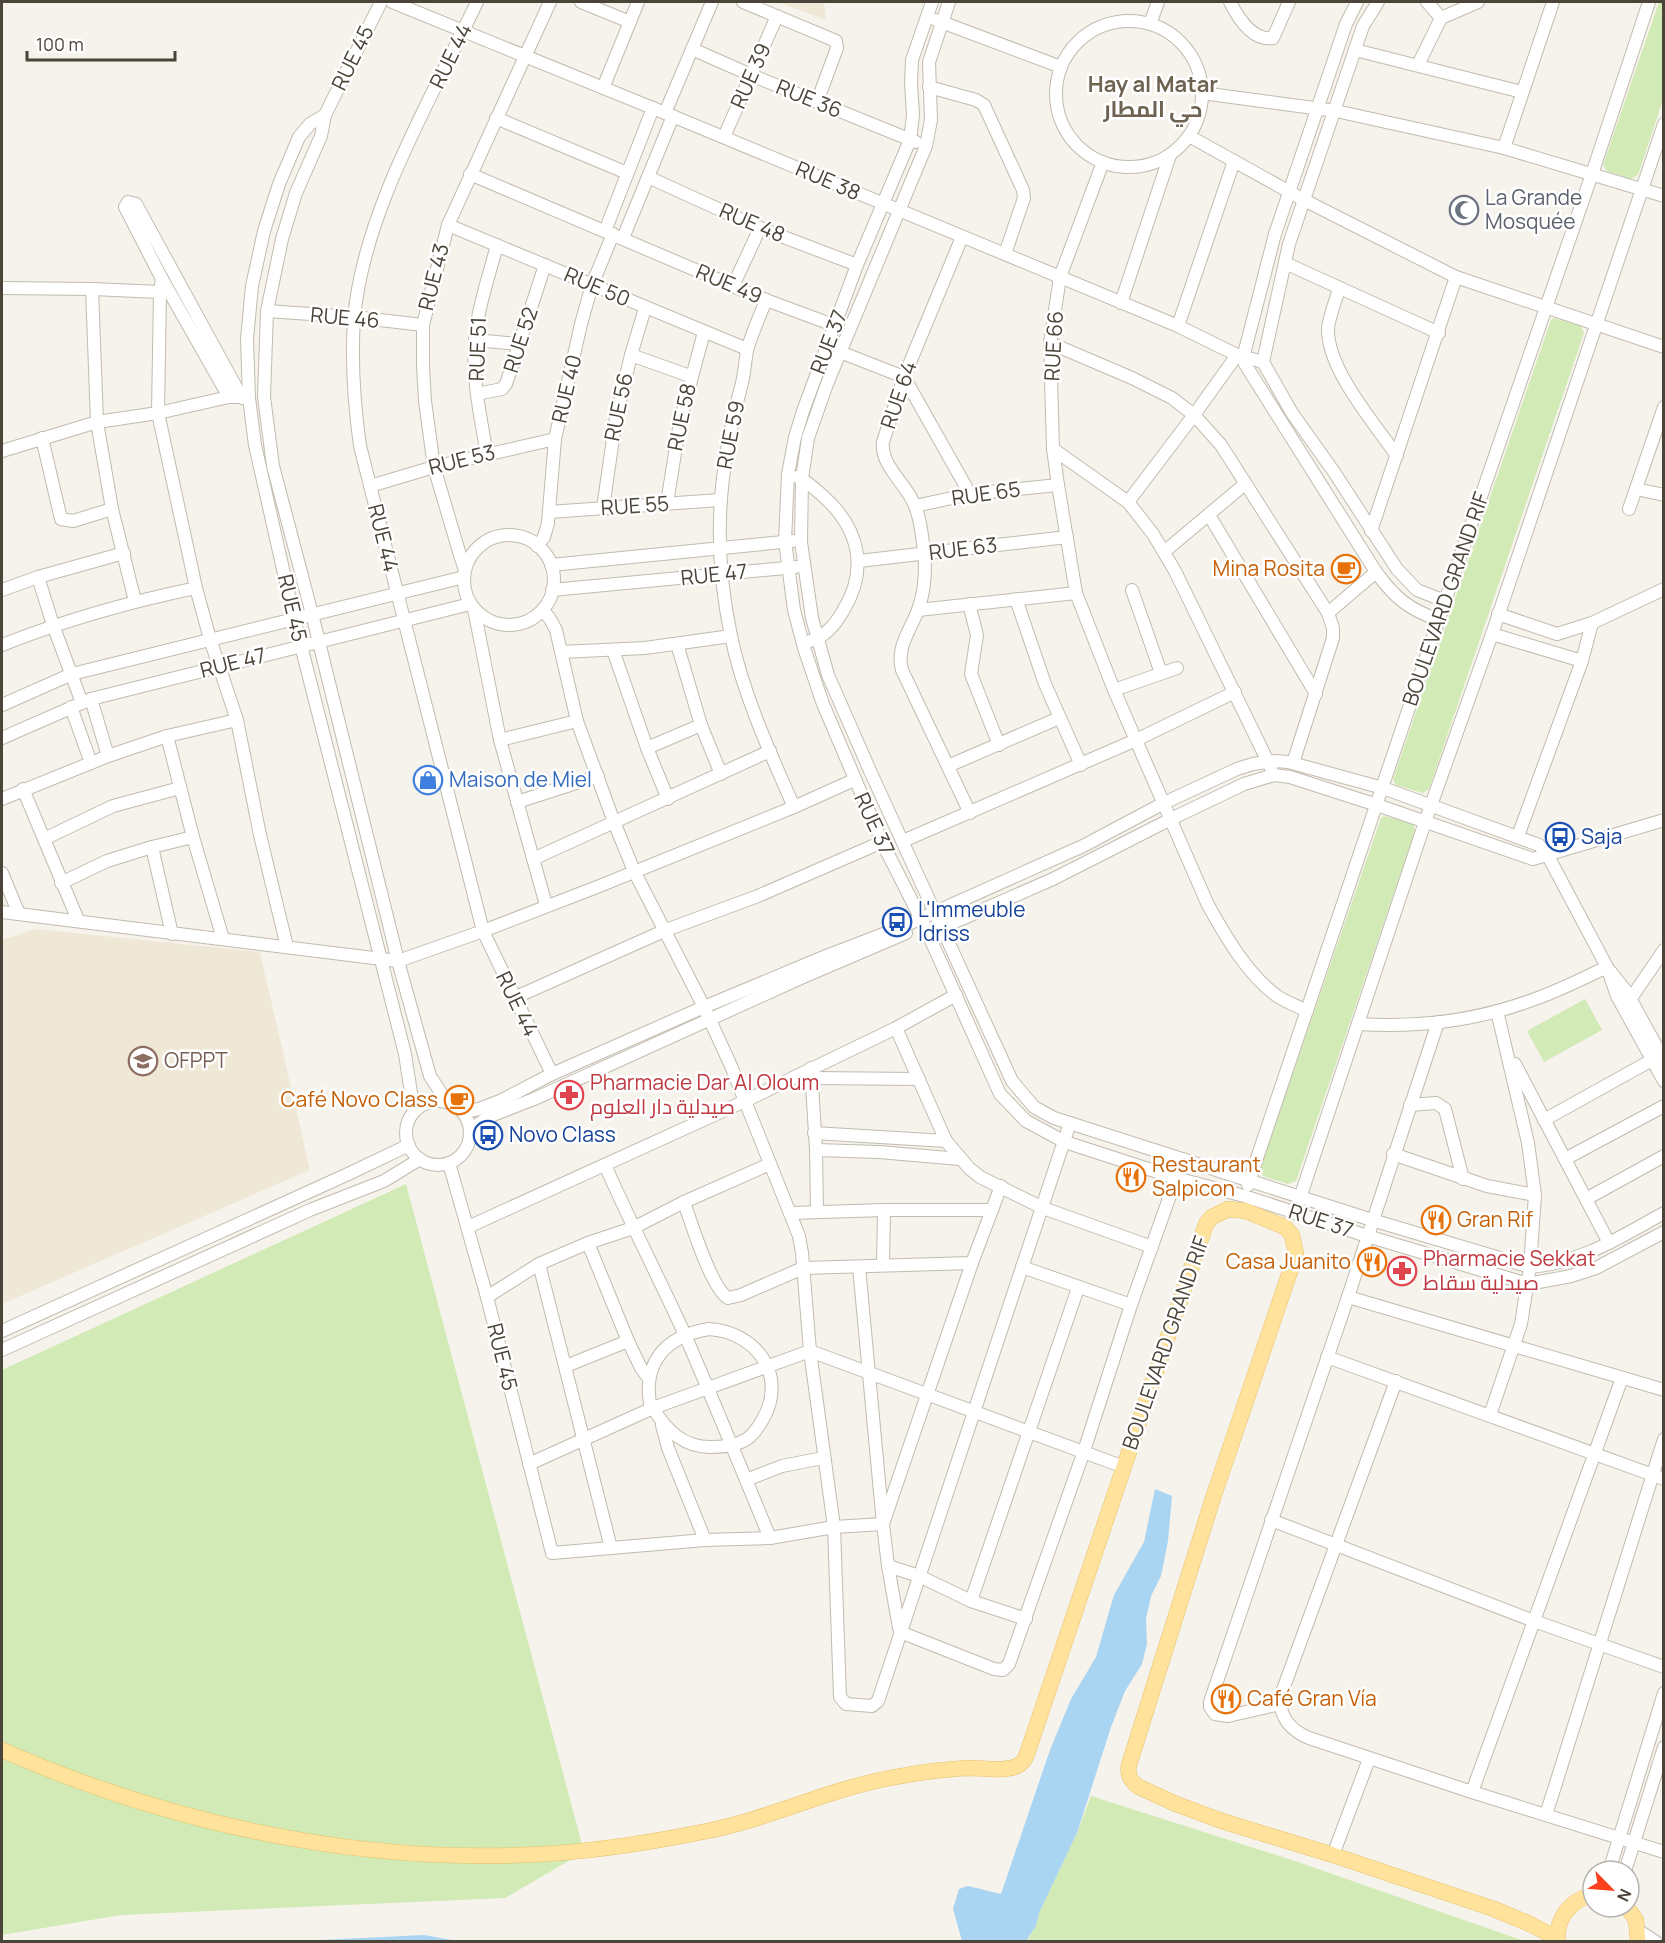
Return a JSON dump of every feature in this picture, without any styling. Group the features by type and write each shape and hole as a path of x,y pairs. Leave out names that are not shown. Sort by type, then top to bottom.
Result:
{"main road":[{"name":"BOULEVARD GRAND RIF","path":"2,1750 44,1768 120,1795 243,1829 372,1850 496,1856 573,1852 699,1833 744,1822 829,1793 888,1778 948,1770 1015,1767 1024,1760 1027,1754 1206,1224 1220,1212 1238,1208 1286,1227 1292,1235 1296,1254 1214,1498 1128,1770 1131,1780 1139,1786 1215,1819 1333,1855"},
{"path":"1333,1855 1494,1909 1530,1924 1557,1940 1559,1922 1569,1907 1581,1899"},
{"path":"1635,1919 1638,1936"}],"street":[{"name":"RUE 45","path":"381,2 325,115 321,136 296,193 282,239 267,311 264,398 273,466 398,962 430,1076 447,1102"},
{"name":"RUE 38","path":"392,2 664,112 1178,326 1240,356 1263,362"},
{"name":"RUE 44","path":"477,2 425,109 384,201 361,274 354,317 352,372 360,446 483,931 552,1074"},
{"name":"RUE 43","path":"465,571 434,467 423,377 423,325 448,225 550,2"},
{"path":"581,2 630,22"},
{"path":"603,88 638,2"},
{"name":"RUE 40","path":"614,235 627,173 664,112 712,2"},
{"path":"742,2 831,38 837,44 817,102"},
{"name":"RUE 37","path":"932,2 912,60 913,115 910,140 857,265 803,411 788,474 785,541 794,610 802,643 823,704 854,780 956,995 996,1088 1026,1121 1065,1142 1176,1178 1244,1196 1367,1236 1528,1284"},
{"name":"RUE 37","path":"949,2 929,62 931,120 926,146 840,352 808,438 802,479 801,542 812,618 828,675 941,928 1012,1082 1034,1107 1070,1124 1372,1220 1530,1267"},
{"path":"1150,24 1158,2"},
{"path":"1230,2 1251,31 1257,36 1270,39 1274,38 1278,32 1288,2"},
{"path":"1128,502 1240,356 1275,234 1316,108 1346,24 1357,2"},
{"path":"1378,2 1364,26 1355,50 1304,200 1285,263 1263,362 1292,413 1334,472 1397,569 1417,590 1445,601"},
{"path":"1427,2 1441,18"},
{"path":"1418,64 1441,18 1478,2"},
{"path":"1504,148 1553,2"},
{"name":"BOULEVARD GRAND RIF","path":"1244,1196 1649,2"},
{"name":"RUE 39","path":"724,137 777,16"},
{"path":"926,16 1061,67"},
{"path":"1129,21 1150,24 1167,31 1182,43 1193,58 1200,75 1201,108 1189,136 1170,155 1154,163 1137,167 1119,167 1103,162 1083,151 1068,134 1058,113 1056,90 1061,67 1072,48 1088,33 1107,24 1129,21"},
{"name":"RUE 36","path":"692,49 926,146"},
{"path":"1355,50 1522,92"},
{"path":"929,87 976,100 984,105 1020,181 1024,198 1005,255"},
{"path":"1202,93 1336,111 1504,148 1664,196"},
{"name":"RUE 40","path":"537,546 546,532 555,439 592,285 614,235 648,177 664,112"},
{"name":"RUE 45","path":"325,115 310,124 299,137 279,184 264,231 252,286 247,339 246,398 294,618 409,1072 414,1112"},
{"path":"496,118 627,173"},
{"path":"1295,1213 1425,822 1498,614 1663,125"},
{"path":"1189,136 1304,200 1456,277 1664,347"},
{"path":"1121,303 1170,155"},
{"path":"1178,326 1234,161"},
{"name":"RUE 66","path":"1103,162 1060,277 1050,343 1053,449 1076,592 1114,690 1208,905 1224,933 1257,977 1276,995 1307,1011"},
{"name":"RUE 49","path":"470,174 766,300 836,326"},
{"name":"RUE 48","path":"648,177 760,228 857,265"},
{"path":"229,397 160,281 125,207 128,202 136,204 246,398"},
{"name":"RUE 50","path":"448,225 747,349"},
{"path":"734,286 760,228"},
{"name":"RUE 64","path":"962,237 904,377 882,449 886,461 904,485 915,506 921,527 924,553 924,580 918,610 902,645 900,662 904,676 970,813"},
{"name":"RUE 51","path":"487,454 477,394 475,340 480,304 497,245"},
{"path":"1285,263 1439,333"},
{"path":"170,264 160,281 158,413 196,588 218,667 237,720 260,835 287,947"},
{"name":"RUE 52","path":"477,394 504,387 545,265"},
{"path":"1371,531 1456,277"},
{"path":"2,288 92,289 160,281"},
{"path":"1339,288 1328,329 1335,361 1344,380 1397,456"},
{"path":"92,289 98,423 112,509 135,601"},
{"name":"RUE 59","path":"766,300 747,349 731,424 720,500 719,548 731,636 741,672 770,751 794,807"},
{"name":"RUE 56","path":"603,508 616,418 645,308"},
{"name":"RUE 46","path":"267,311 354,317 423,325"},
{"name":"RUE 58","path":"667,504 676,442 690,376 704,332"},
{"path":"475,340 519,344"},
{"path":"1050,343 1142,383 1172,398 1194,415 1221,445 1328,613 1333,628 1333,638 1293,763"},
{"path":"840,352 904,377 970,494"},
{"path":"631,355 690,376"},
{"path":"1240,356 1376,572 1397,598 1409,607 1438,620"},
{"path":"2,451 98,423 158,413 229,397 264,398"},
{"path":"1629,509 1661,422 1664,407"},
{"path":"42,438 61,519 73,521 112,509"},
{"name":"RUE 53","path":"370,486 434,467 555,439"},
{"path":"1053,449 1128,502 1153,534 1235,692 1274,775"},
{"path":"788,474 802,479 828,501 846,522 859,561 856,584 847,606 833,626 817,639 802,643"},
{"path":"1164,552 1245,484"},
{"name":"RUE 65","path":"915,506 970,494 1058,485"},
{"path":"1636,489 1664,495"},
{"name":"RUE 55","path":"549,512 720,500"},
{"path":"1209,515 1316,694"},
{"path":"472,606 485,619 500,625 516,625 531,620 543,609 552,590 554,577 545,554 537,546 518,537 497,537 479,548 465,571 465,591 472,606 500,740 546,905"},
{"name":"RUE 63","path":"859,561 1067,537"},
{"name":"RUE 47","path":"551,565 785,541 801,542"},
{"path":"2,590 38,577 124,553"},
{"name":"RUE 47","path":"552,590 804,566"},
{"name":"RUE 47","path":"2,705 72,674 397,593 465,571"},
{"path":"1328,613 1376,572"},
{"path":"38,577 52,625 81,703 91,763"},
{"path":"2,645 52,625 135,601 196,588"},
{"path":"1132,590 1161,673"},
{"path":"918,610 1076,592"},
{"path":"1498,614 1557,634 1592,623 1662,593"},
{"path":"1016,599 1059,718 1081,765"},
{"path":"969,604 977,636 971,674 999,745"},
{"name":"RUE 47","path":"2,738 81,703 405,620 472,606"},
{"path":"543,609 554,627 577,721 634,871 710,1020 799,1236 810,1351 834,1527 840,1697 842,1701 849,1704 872,1706 877,1703 1070,1124"},
{"path":"1518,836 1582,661 1592,623"},
{"path":"1491,634 1582,661"},
{"path":"561,652 677,644 731,636"},
{"path":"677,644 701,724 721,774"},
{"path":"613,650 647,748 668,798"},
{"path":"1114,690 1178,668"},
{"path":"903,841 1081,765 1235,692"},
{"path":"81,703 108,756"},
{"path":"948,766 1059,718"},
{"path":"2,799 108,756 167,736 237,720"},
{"path":"500,740 577,721"},
{"path":"647,748 701,724"},
{"path":"167,736 223,939"},
{"path":"533,859 770,751"},
{"path":"470,1130 488,1117 534,1099 710,1020 922,922 934,912 1083,846 1164,802 1236,769 1269,762 1293,763 1383,788 1539,844 1548,856 1607,968 1613,987 1628,1004 1659,1059 1664,1081"},
{"path":"463,1112 479,1109 502,1100 552,1074 704,1007 922,922 941,928 1053,879 1244,784 1274,775 1290,777 1377,805 1533,859 1664,820"},
{"path":"517,802 598,776"},
{"path":"2,912 398,962 597,887 794,807 854,780"},
{"path":"44,839 113,806 180,788"},
{"path":"24,789 78,920"},
{"path":"61,882 107,861 193,837"},
{"path":"514,998 666,930 759,896 882,842"},
{"path":"152,847 172,934"},
{"path":"2,873 19,914"},
{"path":"1628,1004 1662,955"},
{"path":"1358,1024 1401,1026 1497,1011 1534,1000 1607,968"},
{"path":"468,1227 811,1073 956,995"},
{"path":"1490,1415 1515,1347 1528,1284 1535,1195 1528,1143 1517,1089 1497,1011"},
{"path":"1280,1704 1228,1716 1215,1714 1210,1707 1212,1693 1348,1298 1393,1154 1438,1022"},
{"path":"896,1028 946,1141 960,1159 980,1177 1043,1208 1152,1247"},
{"path":"1503,1041 1609,1243"},
{"path":"1544,1120 1659,1059"},
{"path":"811,1073 919,1079"},
{"path":"811,1073 817,1211"},
{"path":"996,1088 1012,1082"},
{"path":"447,1102 463,1112 470,1130 468,1144 461,1155 449,1163 434,1164 420,1159 409,1145 406,1134 408,1122 414,1112 426,1103 447,1102"},
{"path":"1410,1105 1436,1102 1446,1109 1463,1179"},
{"path":"1565,1159 1664,1106"},
{"path":"814,1133 946,1141"},
{"path":"879,1152 880,1137"},
{"path":"2,1331 409,1145"},
{"path":"816,1150 879,1152 960,1159"},
{"path":"1393,1154 1495,1189 1535,1195"},
{"path":"1586,1198 1664,1156"},
{"path":"2,1350 310,1210 384,1181 420,1159"},
{"path":"900,1632 982,1665 1002,1670 1011,1661 1182,1159"},
{"name":"RUE 45","path":"449,1163 487,1297 552,1553 611,1548"},
{"path":"487,1297 539,1264 588,1243 633,1228 684,1202 770,1164"},
{"path":"605,1165 685,1335 770,1538"},
{"path":"883,1524 972,1263 1001,1186"},
{"path":"684,1202 704,1257 720,1291 726,1297 741,1295 803,1268 972,1263"},
{"path":"884,1210 884,1265"},
{"path":"791,1213 993,1210"},
{"path":"1530,1267 1569,1261 1609,1243 1664,1213"},
{"path":"1528,1284 1565,1278 1589,1270 1664,1232"},
{"path":"588,1243 628,1341 649,1379"},
{"path":"539,1264 611,1548 705,1540 770,1538 834,1527 883,1524"},
{"path":"859,1267 883,1524 900,1632"},
{"path":"1022,1268 1131,1305"},
{"path":"971,1601 1078,1288"},
{"path":"1348,1298 1664,1390"},
{"path":"662,1424 675,1436 693,1445 713,1448 742,1442 752,1435 766,1415 771,1391 768,1367 754,1347 733,1333 709,1329 675,1340 655,1361 649,1379 648,1399 662,1424 668,1448 705,1540"},
{"path":"566,1366 628,1341"},
{"path":"529,1464 653,1408 810,1351 1124,1467"},
{"path":"1327,1357 1658,1477"},
{"path":"1472,1792 1622,1378"},
{"path":"1396,1381 1281,1695 1280,1704 1284,1719 1302,1735 1369,1759 1664,1852"},
{"path":"1546,1815 1598,1644 1658,1477 1664,1439"},
{"path":"746,1480 782,1466 823,1458"},
{"path":"1271,1520 1534,1621 1664,1667"},
{"path":"888,1566 919,1576 971,1601 1026,1619"},
{"path":"1613,1859 1664,1693"},
{"path":"1629,1859 1664,1747"},
{"path":"1333,1855 1369,1759"},
{"path":"1638,1936 1656,1941"}],"shaded area":[{"path":"778,2 824,2 826,20"},
{"name":"OFPPT","path":"35,929 260,952 310,1170 2,1304 2,940"}],"green space":[{"path":"1659,2 1663,2 1663,100 1638,175 1631,179 1607,171 1603,165"},
{"path":"1554,318 1581,326 1584,333 1429,789 1423,793 1396,785 1393,779 1551,320"},
{"path":"1384,816 1413,824 1415,831 1296,1181 1288,1184 1263,1176 1260,1169 1381,818"},
{"path":"1585,999 1602,1030 1544,1062 1527,1031"},
{"path":"406,1184 584,1852 505,1898 121,1915 2,1935 2,1370"},
{"path":"1091,1796 1295,1861 1524,1941 1026,1942 1036,1926 1039,1913 1077,1833"}],"water":[{"path":"1155,1489 1172,1496 1168,1541 1161,1576 1151,1596 1146,1619 1147,1644 1142,1664 1125,1691 1111,1727 1077,1833 1039,1913 1036,1926 1026,1941 962,1941 953,1909 959,1889 968,1886 1001,1894 1050,1750 1071,1699 1096,1657 1114,1595 1144,1542"},
{"path":"424,1935 458,1941 300,1941"}],"place":[{"name":"La Grande Mosquée","path":"1464,210"},
{"name":"Mina Rosita","path":"1346,569"},
{"name":"Maison de Miel","path":"428,780"},
{"name":"Saja","path":"1560,837"},
{"name":"L'Immeuble Idriss","path":"897,922"},
{"name":"OFPPT","path":"143,1061"},
{"name":"Pharmacie Dar Al Oloum صيدلية دار العلوم","path":"569,1095"},
{"name":"Café Novo Class","path":"459,1100"},
{"name":"Novo Class","path":"488,1135"},
{"name":"Restaurant Salpicon","path":"1131,1177"},
{"name":"Gran Rif","path":"1436,1220"},
{"name":"Casa Juanito","path":"1372,1262"},
{"name":"Pharmacie Sekkat صيدلية سقاط","path":"1402,1271"},
{"name":"Café Gran Vía","path":"1226,1699"}],"district":[{"name":"Hay al Matar حي المطار","path":"1153,96"}]}
